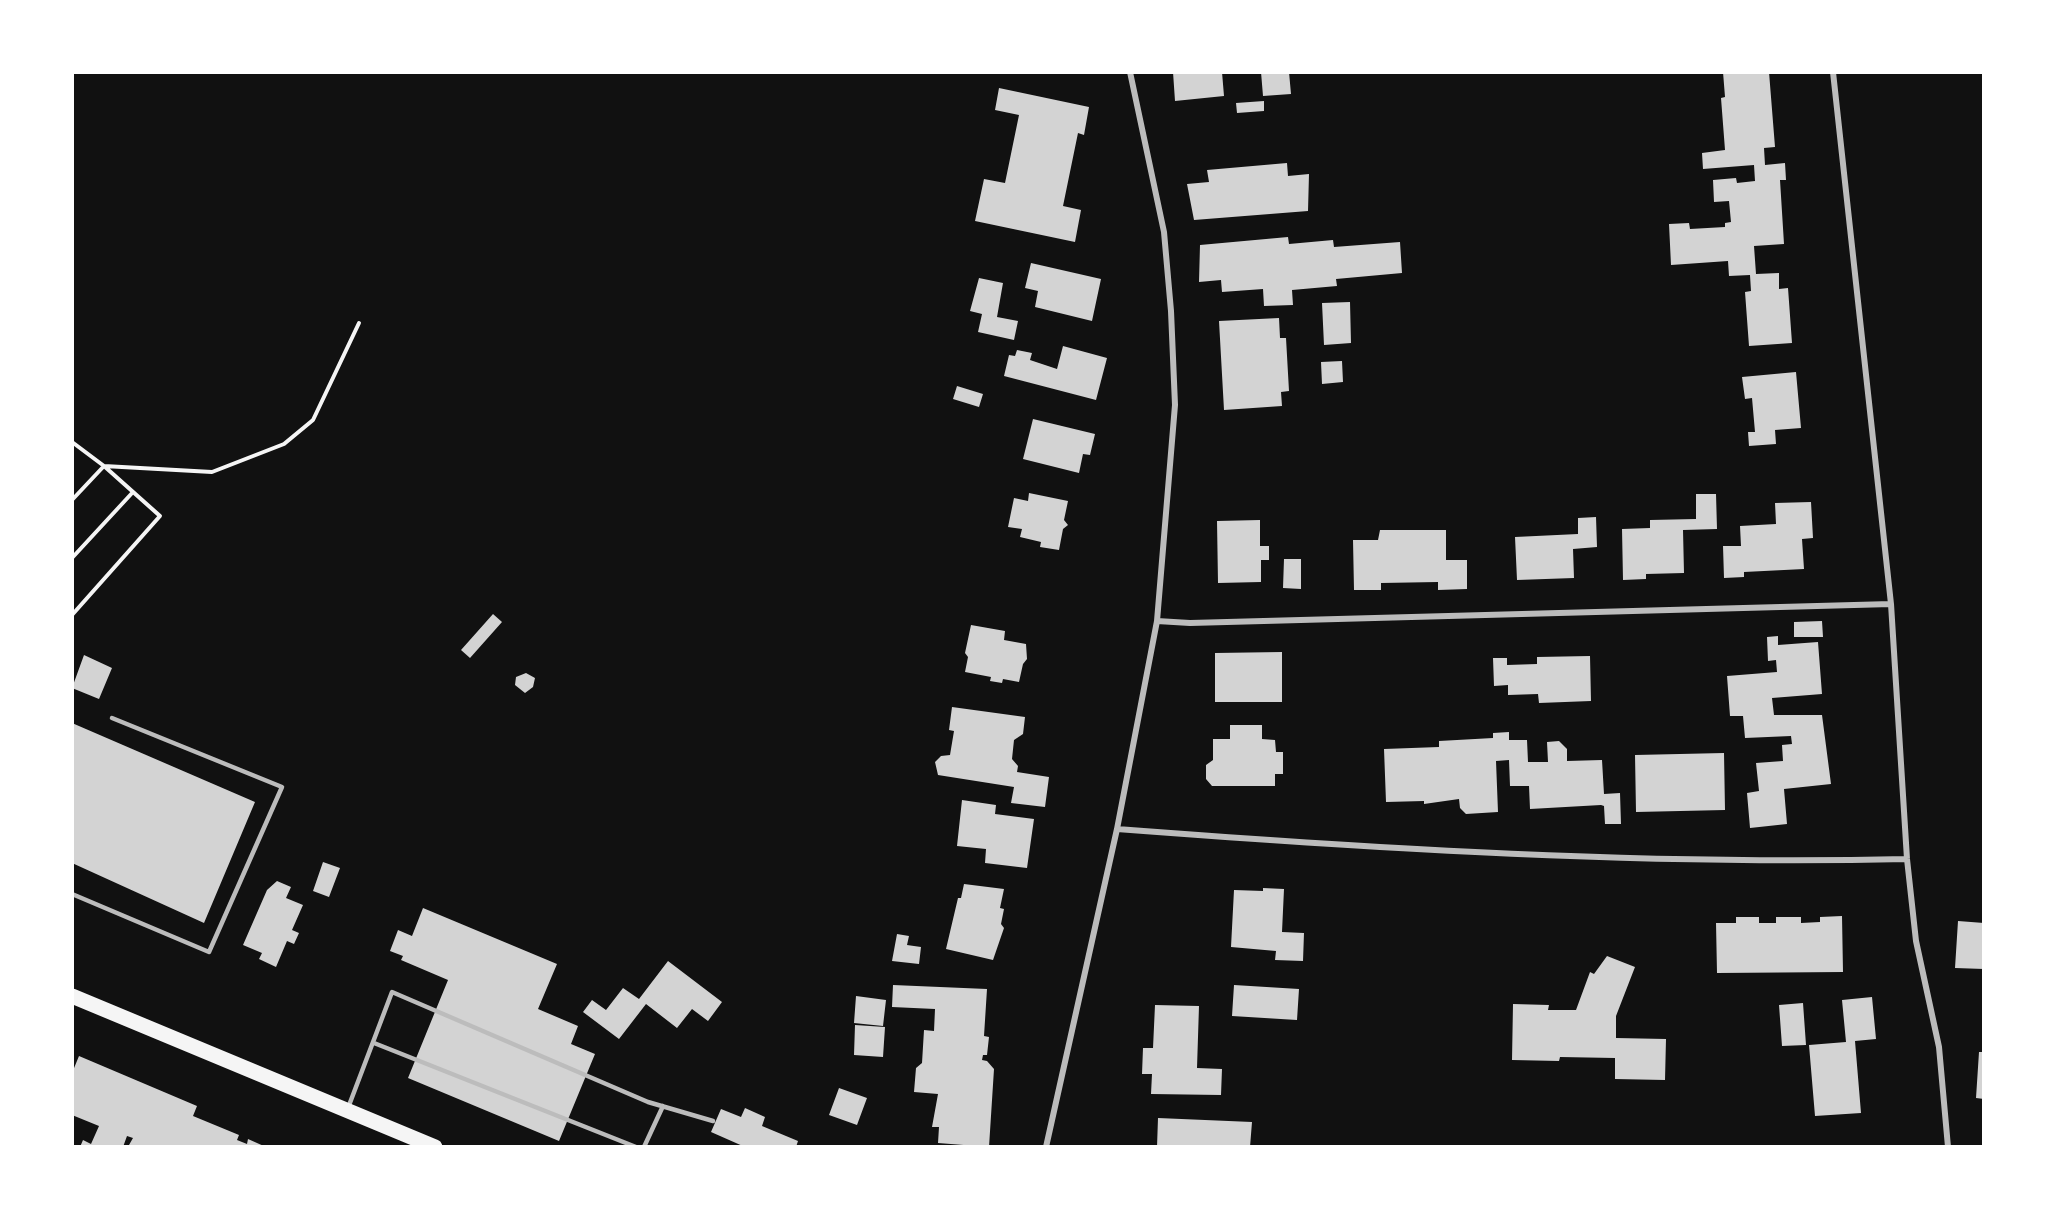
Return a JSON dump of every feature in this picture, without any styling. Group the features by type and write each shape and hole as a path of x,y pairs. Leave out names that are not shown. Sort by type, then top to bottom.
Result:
{"main road":[{"path":"72,996 435,1147"}],"street":[{"path":"1046,1147 1117,829 1157,621 1175,405 1171,311 1164,232 1130,72"},
{"path":"1833,72 1891,604 1907,859 1916,941 1939,1047 1948,1147"},
{"path":"1157,621 1190,623 1891,604"},
{"path":"1117,829 1293,842 1618,858 1804,862 1907,859"}],"lane":[{"path":"72,894 209,952 282,787 112,718"},
{"path":"348,1109 392,992 648,1102 713,1121"},
{"path":"374,1044 636,1147"},
{"path":"644,1147 663,1106"}],"path":[{"path":"72,500 104,466 212,472 284,444 313,420 359,323"},
{"path":"72,442 104,466 160,516 72,615"},
{"path":"72,558 134,492"}],"building":[{"path":"1173,72 1222,72 1224,96 1175,101"},
{"path":"1261,72 1289,72 1291,94 1263,96"},
{"path":"1723,72 1769,72 1775,147 1764,148 1765,165 1785,163 1786,180 1780,180 1784,244 1754,246 1756,274 1779,273 1779,289 1788,288 1792,343 1749,346 1745,292 1751,291 1750,275 1729,276 1728,261 1671,265 1669,224 1689,223 1690,229 1725,227 1725,223 1731,222 1729,201 1714,202 1713,180 1736,178 1737,183 1755,181 1754,165 1703,169 1702,153 1725,150 1721,98 1725,97"},
{"path":"999,88 1089,107 1084,135 1078,133 1063,206 1081,210 1075,242 975,221 984,179 1005,183 1019,115 995,110"},
{"path":"1264,101 1264,111 1237,113 1236,103"},
{"path":"1287,163 1288,176 1309,174 1308,211 1194,220 1187,184 1209,182 1207,170"},
{"path":"1288,237 1289,244 1333,240 1334,247 1400,242 1402,273 1336,279 1337,286 1292,290 1293,305 1264,306 1263,289 1222,292 1221,280 1199,282 1200,245"},
{"path":"1031,263 1101,279 1092,321 1035,307 1038,291 1025,288"},
{"path":"979,278 1003,283 997,317 1018,321 1014,340 978,332 982,314 970,311"},
{"path":"1350,302 1351,343 1324,345 1322,303"},
{"path":"1279,318 1280,338 1286,338 1289,391 1281,392 1282,406 1224,410 1219,321"},
{"path":"1063,346 1107,358 1096,400 1004,376 1009,355 1015,356 1017,350 1032,353 1030,360 1057,369"},
{"path":"1342,361 1343,382 1322,384 1321,362"},
{"path":"1796,372 1801,428 1775,430 1776,444 1749,446 1748,432 1755,432 1752,398 1745,399 1742,377"},
{"path":"957,386 983,394 979,407 953,399"},
{"path":"1033,419 1095,434 1090,455 1083,454 1079,473 1023,459"},
{"path":"1029,493 1068,501 1064,520 1068,525 1063,529 1059,550 1040,547 1041,542 1020,537 1022,529 1008,527 1014,498 1028,501"},
{"path":"1696,494 1716,494 1717,529 1683,530 1684,573 1646,574 1646,579 1623,580 1622,529 1650,528 1650,520 1696,519"},
{"path":"1811,502 1813,538 1802,539 1804,569 1744,572 1744,577 1724,578 1723,546 1741,546 1740,526 1776,524 1775,503"},
{"path":"1596,517 1597,547 1573,549 1574,578 1517,580 1515,537 1578,534 1578,518"},
{"path":"1260,520 1260,546 1269,546 1269,560 1261,560 1261,582 1218,583 1217,521"},
{"path":"1380,530 1446,530 1446,560 1467,560 1467,589 1438,590 1438,582 1381,583 1381,590 1354,590 1353,540 1378,540"},
{"path":"1284,559 1301,559 1301,589 1283,588"},
{"path":"493,614 502,622 470,658 461,650"},
{"path":"1822,621 1823,637 1794,637 1794,622"},
{"path":"971,625 1005,631 1004,640 1026,644 1027,659 1023,664 1019,682 1003,679 1002,683 990,681 991,677 965,672 968,657 965,653"},
{"path":"1778,636 1778,645 1818,642 1822,694 1772,698 1774,715 1822,715 1831,784 1784,789 1787,824 1750,828 1747,793 1759,791 1756,763 1783,761 1782,745 1792,744 1791,736 1745,738 1743,716 1730,716 1727,676 1777,672 1776,660 1768,661 1767,637"},
{"path":"1282,652 1282,702 1215,702 1215,653"},
{"path":"84,655 112,668 99,699 72,688"},
{"path":"1590,656 1591,701 1539,703 1538,694 1508,695 1508,685 1494,686 1493,658 1507,658 1507,665 1537,664 1537,657"},
{"path":"526,673 535,678 533,687 525,693 515,685 516,677"},
{"path":"952,707 1025,717 1023,734 1014,740 1012,759 1018,766 1017,772 1049,777 1045,807 1011,803 1014,787 938,775 935,762 941,756 950,755 954,731 949,730"},
{"path":"72,723 255,802 204,923 72,863"},
{"path":"1230,725 1262,725 1262,739 1275,740 1276,752 1283,752 1283,774 1275,774 1275,786 1212,786 1206,779 1206,765 1213,760 1213,739 1230,739"},
{"path":"1509,732 1509,740 1527,740 1528,762 1548,762 1547,742 1559,741 1567,749 1567,761 1602,760 1604,794 1620,793 1621,824 1605,824 1604,806 1601,805 1530,809 1529,786 1510,786 1509,760 1496,761 1498,812 1466,814 1460,808 1459,799 1424,804 1424,801 1386,802 1384,749 1439,747 1439,741 1493,738 1493,733"},
{"path":"1724,753 1725,810 1636,812 1635,755"},
{"path":"962,800 996,805 995,814 1034,819 1027,868 985,863 986,849 957,846"},
{"path":"323,862 340,868 329,897 313,891"},
{"path":"277,881 291,887 286,898 303,905 292,930 299,933 294,944 287,941 276,967 259,959 262,953 243,945 267,890"},
{"path":"964,884 1004,889 1000,908 1004,909 1001,924 1004,928 993,960 946,949 958,898 961,898"},
{"path":"1263,888 1284,889 1282,932 1304,933 1303,961 1275,960 1276,951 1231,947 1234,890 1263,891"},
{"path":"423,908 557,964 538,1009 578,1026 571,1044 595,1054 559,1141 408,1078 448,980 401,960 403,956 390,951 398,930 412,936"},
{"path":"1842,916 1843,972 1717,973 1716,923 1736,923 1736,917 1759,917 1759,923 1776,923 1776,917 1801,917 1801,923 1820,922 1820,917"},
{"path":"1958,921 1984,923 1984,969 1955,968"},
{"path":"897,934 909,936 907,945 921,947 919,964 892,961"},
{"path":"1607,956 1635,967 1616,1016 1616,1038 1666,1039 1665,1080 1615,1079 1615,1058 1560,1057 1559,1061 1512,1060 1513,1004 1549,1005 1548,1010 1576,1010 1590,972 1594,974"},
{"path":"668,961 722,1002 708,1021 692,1009 677,1028 646,1004 619,1039 583,1012 592,1000 606,1010 623,988 639,999"},
{"path":"893,985 987,989 984,1036 989,1037 987,1055 983,1055 982,1060 987,1061 994,1069 989,1147 938,1143 939,1127 932,1127 938,1094 914,1092 916,1068 922,1063 924,1030 934,1031 935,1009 892,1007"},
{"path":"1234,985 1299,989 1297,1020 1232,1016"},
{"path":"856,996 886,1000 883,1026 854,1023"},
{"path":"1872,997 1876,1039 1855,1041 1861,1113 1815,1116 1809,1045 1846,1042 1842,1000"},
{"path":"1803,1003 1806,1045 1782,1046 1779,1005"},
{"path":"1155,1005 1199,1006 1197,1068 1222,1069 1221,1095 1151,1094 1152,1074 1142,1074 1143,1048 1153,1048"},
{"path":"855,1025 885,1027 883,1057 854,1055"},
{"path":"1979,1052 1984,1052 1984,1099 1976,1098"},
{"path":"79,1056 197,1106 193,1116 239,1135 237,1140 247,1144 248,1139 266,1147 135,1147 129,1145 133,1138 127,1136 123,1147 80,1147 83,1140 91,1144 99,1126 72,1115 72,1073"},
{"path":"839,1088 867,1098 857,1125 829,1115"},
{"path":"745,1108 765,1117 762,1126 798,1141 796,1147 745,1147 711,1132 721,1109 741,1117"},
{"path":"1158,1118 1252,1122 1250,1147 1157,1147"}]}
